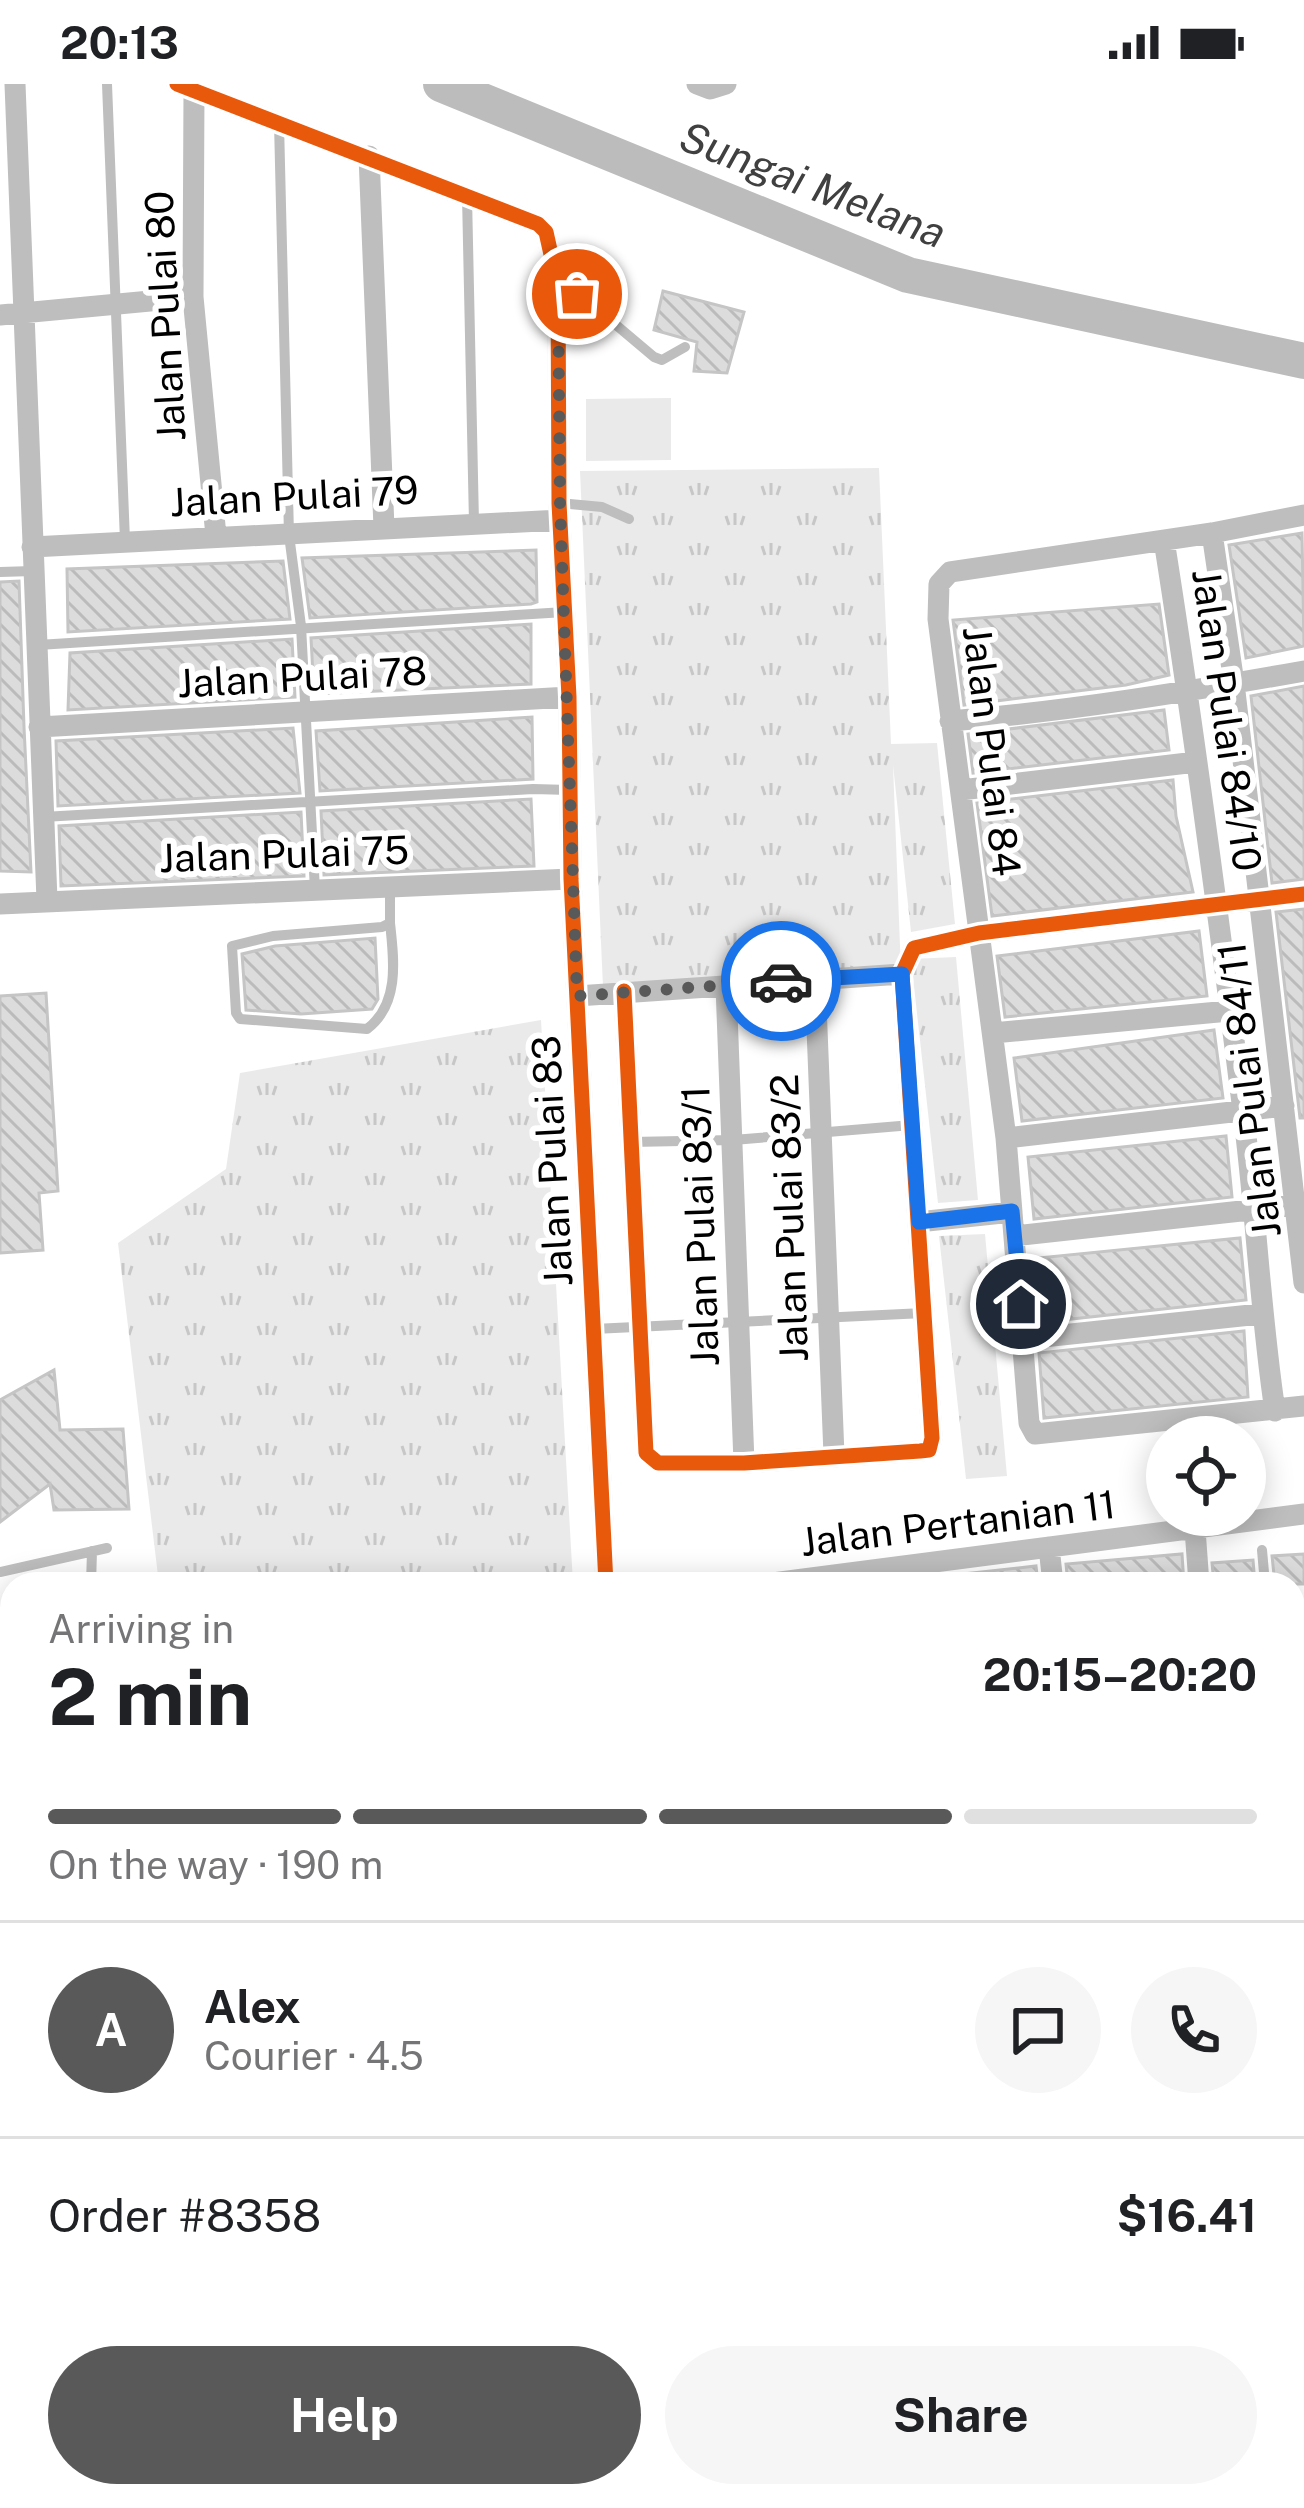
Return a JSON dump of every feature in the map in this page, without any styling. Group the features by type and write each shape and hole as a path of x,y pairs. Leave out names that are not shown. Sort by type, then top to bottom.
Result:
{"street":[{"path":"15,84 12,314 28,367 47,900"},
{"path":"697,84 710,89 725,86"},
{"path":"186,87 467,193"},
{"name":"Jalan Pulai 80","path":"186,87 193,297 216,536"},
{"path":"369,156 384,528"},
{"name":"Jalan Pulai 83","path":"467,193 538,224 546,232 558,286 571,879 605,1572"},
{"path":"12,314 193,297"},
{"name":"Jalan Pulai 79","path":"32,547 473,523 560,512"},
{"path":"1164,540 1304,515"},
{"name":"Jalan Pulai 84/11","path":"1212,533 1284,1106 1298,1160 1296,1205 1304,1282"},
{"name":"Jalan Pulai 84","path":"1164,540 950,572 938,584 950,722 1006,1138 1029,1423 1034,1434 1275,1411"},
{"name":"Jalan Pulai 84/10","path":"1164,540 1218,905 1255,1211 1260,1314 1275,1411"},
{"path":"950,722 1189,694 1304,671"},
{"name":"Jalan Pulai 78","path":"39,727 569,697"},
{"path":"961,790 1196,762"},
{"name":"Jalan Pulai 75","path":"0,904 571,879"},
{"path":"624,991 646,1453 651,1460 744,1462 929,1450 932,1438 902,974 914,948 979,933 1304,895"},
{"path":"577,996 902,974"},
{"name":"Jalan Pulai 83/2","path":"815,979 834,1455"},
{"name":"Jalan Pulai 83/1","path":"726,986 744,1462"},
{"path":"993,1033 1229,1011"},
{"path":"1006,1138 1284,1106"},
{"path":"1014,1236 1296,1205"},
{"path":"919,1222 1012,1211"},
{"path":"1024,1339 1260,1314"},
{"path":"1275,1411 1304,1406"},
{"name":"Jalan Pertanian 11","path":"1266,1519 1304,1514"},
{"name":"Jalan Pertanian 11","path":"926,1572 1049,1547 1146,1534"},
{"path":"1196,1536 1198,1572"},
{"path":"1049,1547 1052,1572"}],"lane":[{"path":"107,84 125,541"},
{"path":"279,123 289,535 301,626 315,890"},
{"path":"467,193 473,523"},
{"path":"558,286 590,303 654,358 662,360 686,347"},
{"path":"560,512 602,507 629,519"},
{"path":"0,572 34,571"},
{"path":"38,645 565,612"},
{"path":"44,817 570,790"},
{"path":"389,886 393,899 391,996 382,1015 367,1029 241,1019 236,1013 232,946 390,923"},
{"path":"631,1142 733,1140 912,1125"},
{"path":"594,1329 924,1313"},
{"path":"0,1572 106,1547"},
{"path":"1262,1550 1264,1572"},
{"path":"91,1572 92,1551"}],"green space":[{"path":"671,398 671,460 586,461 586,399"},
{"path":"879,468 891,744 937,743 955,924 911,932 893,765 901,972 603,987 580,471"},
{"path":"956,957 978,1200 938,1203 911,959"},
{"path":"541,1020 572,1572 158,1572 118,1243 226,1169 240,1073"},
{"path":"985,1234 1007,1476 966,1479 939,1236"}],"building":[{"path":"663,291 744,312 727,373 694,371 697,342 654,330"},
{"path":"1302,533 1304,646 1246,658 1229,545"},
{"path":"536,550 537,602 531,604 310,618 302,558"},
{"path":"283,561 290,619 68,632 67,569"},
{"path":"19,581 31,872 0,871 0,582"},
{"path":"1159,604 1169,675 1126,685 964,705 953,620"},
{"path":"531,624 531,684 314,694 311,638"},
{"path":"292,639 295,697 68,710 70,653"},
{"path":"1304,686 1304,879 1272,883 1251,696"},
{"path":"1164,710 1169,750 973,773 968,734"},
{"path":"532,717 533,779 320,791 316,731"},
{"path":"293,728 300,793 58,806 56,741"},
{"path":"1173,780 1193,892 992,916 977,803"},
{"path":"531,799 534,866 324,875 321,811"},
{"path":"301,812 304,876 61,886 59,826"},
{"path":"1304,909 1304,1118 1300,1118 1276,912"},
{"path":"1199,931 1207,996 1005,1017 997,956"},
{"path":"375,938 378,999 372,1009 301,1014 246,1010 242,954 275,946"},
{"path":"46,993 58,1191 39,1193 43,1250 0,1253 0,996"},
{"path":"1214,1030 1223,1098 1022,1121 1014,1058"},
{"path":"1226,1136 1232,1197 1034,1219 1028,1157"},
{"path":"1240,1238 1246,1300 1044,1322 1038,1258"},
{"path":"1244,1331 1248,1397 1044,1418 1039,1353"},
{"path":"54,1370 60,1430 123,1429 129,1509 54,1510 50,1484 0,1522 0,1400"},
{"path":"1182,1554 1183,1572 1067,1572 1066,1564"},
{"path":"1304,1554 1304,1572 1274,1572 1272,1556"},
{"path":"1253,1560 1254,1572 1213,1572 1212,1563"},
{"path":"1036,1566 1037,1572 980,1572"}],"waterway":[{"name":"Sungai Melana","path":"441,84 908,275 1304,361"}],"cycle path":[{"path":"177,84 538,224 546,232 558,286 559,503 569,697 571,879 605,1572"},
{"path":"624,991 646,1453 658,1463 744,1463 929,1450 932,1438 902,974 914,948 979,933 1304,894"}],"way so far":[{"path":"577,294 558,286 560,503 577,996 781,981"}],"route":[{"path":"781,981 902,974 919,1222 1012,1211 1021,1304"}]}
